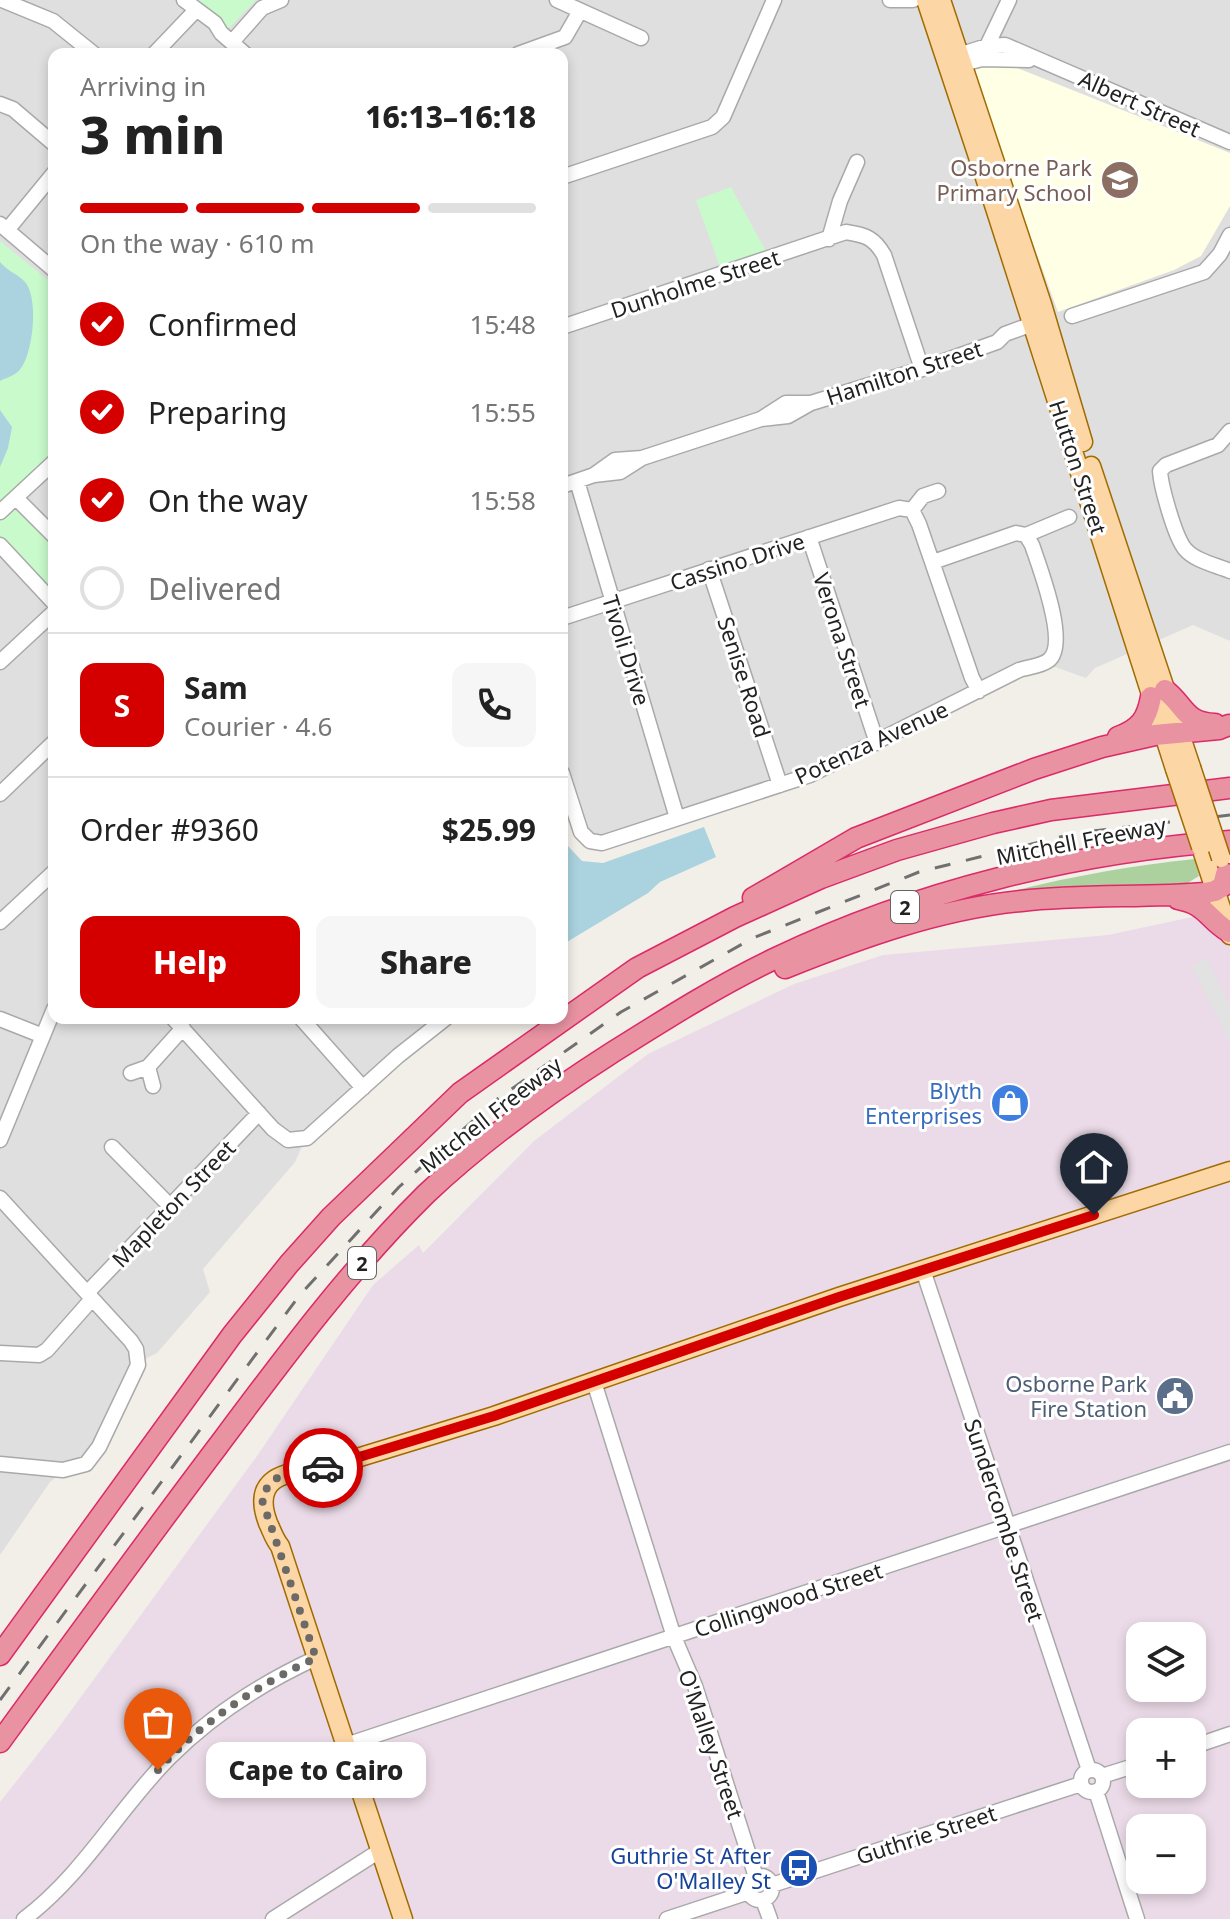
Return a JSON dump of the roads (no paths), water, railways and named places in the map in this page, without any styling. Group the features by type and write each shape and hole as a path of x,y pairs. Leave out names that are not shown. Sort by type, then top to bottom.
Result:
{"highway":[{"path":"1102,747 1108,740 1139,727 1158,693 1174,697 1188,716 1206,723 1229,725"},
{"path":"690,939 779,881 856,838 1034,769 1102,747 1179,746 1229,725"},
{"name":"Mitchell Freeway","path":"568,1017 637,968 690,939 821,878 897,850 1051,810 1230,788"},
{"name":"Mitchell Freeway","path":"0,1742 279,1364 375,1248 428,1193 490,1139 586,1069 748,972 801,947 910,905 1071,862 1158,848 1220,878"},
{"path":"1166,896 1220,878"},
{"path":"683,1009 851,942 958,912 1022,901 1166,896 1198,904 1230,934"},
{"name":"Mitchell Freeway","path":"0,1655 232,1335 331,1217 460,1093 558,1024"},
{"path":"0,1637 79,1545"}],"main road":[{"name":"Hutton Street","path":"926,0 954,62 1084,446 1158,693 1179,746 1220,878 1230,934"},
{"name":"Hutton Street","path":"941,0 954,62"},
{"path":"403,1919 280,1546 265,1514 262,1500 269,1492 272,1480 321,1469 494,1416 923,1270 1230,1171"}],"street":[{"path":"2,0 53,21 87,48"},
{"path":"226,37 262,8 281,0"},
{"path":"557,0 641,38"},
{"path":"568,175 712,127 723,117 774,0"},
{"path":"890,0 913,0"},
{"path":"1005,45 1001,29 1008,3"},
{"path":"987,46 1008,3"},
{"path":"160,48 174,36 187,8 215,23 238,48"},
{"path":"535,48 565,37 580,11"},
{"name":"Albert Street","path":"954,62 987,46 1005,45 1230,142"},
{"name":"Albert Street","path":"954,62 1016,58 1049,63"},
{"path":"0,104 13,109 48,139"},
{"path":"829,239 840,201 857,162"},
{"path":"48,179 4,226 48,265"},
{"name":"Dunholme Street","path":"568,325 846,232 865,235 876,241 884,255 922,369"},
{"path":"1072,316 1204,272 1220,254 1230,235"},
{"name":"Hamilton Street","path":"568,484 594,475 620,472 642,458 761,419 788,416 811,403 997,342 1006,344 1041,326"},
{"path":"1230,431 1218,445 1166,465 1160,471 1185,549 1198,559 1230,571"},
{"path":"0,512 48,468"},
{"name":"Tivoli Drive","path":"577,481 677,818"},
{"name":"Cassino Drive","path":"568,616 899,508 912,510 923,496 938,491"},
{"path":"16,498 48,530"},
{"path":"912,510 979,691"},
{"path":"933,562 1016,533 1026,535 1069,517"},
{"name":"Potenza Avenue","path":"579,824 581,832 590,841 602,843 810,775 1019,670 1049,660 1054,653 1053,615 1032,545 1026,535"},
{"name":"Verona Street","path":"809,537 877,743"},
{"path":"0,545 48,597"},
{"name":"Senise Road","path":"709,569 780,785"},
{"path":"0,662 48,618"},
{"path":"0,794 48,748"},
{"path":"568,791 579,824 568,828"},
{"path":"0,922 48,878"},
{"path":"0,1019 43,1036"},
{"path":"0,1140 48,1024"},
{"path":"131,1073 148,1067 177,1024"},
{"path":"179,1024 273,1129 288,1140 307,1138 439,1024"},
{"path":"306,1024 363,1088"},
{"path":"148,1067 153,1086"},
{"name":"Mapleton Street","path":"0,1353 39,1355 47,1350 170,1206 259,1113"},
{"path":"112,1147 170,1206"},
{"path":"0,1198 131,1341 139,1357 138,1365 92,1458 76,1468 63,1470 0,1464"},
{"name":"Sundercombe Street","path":"923,1270 1006,1527 1096,1773"},
{"name":"O'Malley Street","path":"594,1382 674,1637 695,1686 756,1877"},
{"name":"Collingwood Street","path":"346,1745 1230,1452"},
{"path":"24,1919 80,1867 170,1757 217,1717 294,1668 316,1658"},
{"path":"1206,1742 1230,1734"},
{"path":"1096,1773 1101,1787 1096,1791 1087,1791 1081,1784 1081,1777 1096,1773 1126,1767"},
{"name":"Guthrie Street","path":"772,1885 1081,1784"},
{"path":"1096,1791 1137,1919"},
{"path":"273,1919 381,1850"},
{"path":"756,1877 764,1877 772,1885 772,1892 763,1900 756,1899 749,1892 749,1885 756,1877"},
{"path":"667,1919 749,1892"},
{"path":"763,1900 770,1919"}],"water":[{"path":"0,262 25,282 32,300 33,325 29,350 21,368 0,381"},
{"path":"0,410 12,427 0,467"},
{"path":"704,827 716,857 660,882 648,893 568,941 568,846 582,861 603,863"}],"railway":[{"path":"0,1700 299,1296 399,1187 496,1100 621,1012 753,938 919,872 1076,833 1230,815"}],"place":[{"name":"Osborne Park Primary School","path":"1120,180"},
{"name":"Blyth Enterprises","path":"1010,1103"},
{"name":"Osborne Park Fire Station","path":"1175,1396"},
{"name":"Cape to Cairo","path":"158,1770"},
{"name":"Guthrie St After O'Malley St","path":"799,1868"}]}
